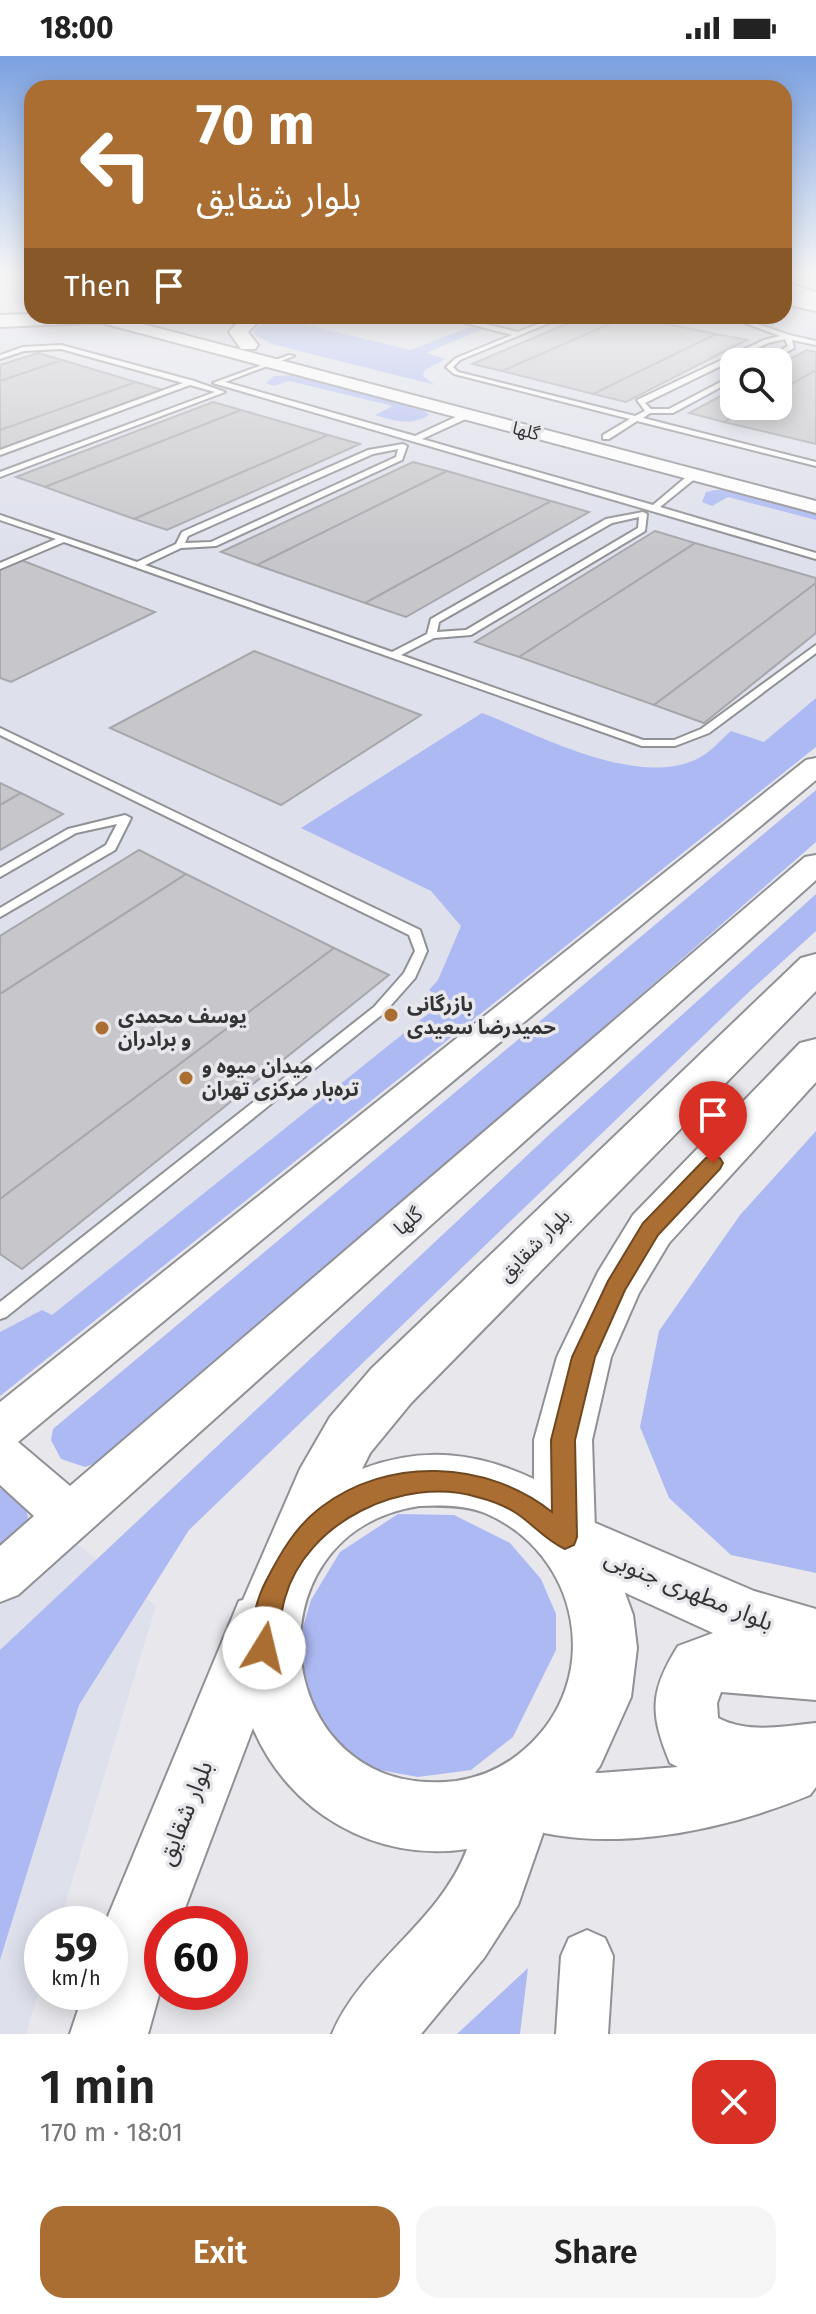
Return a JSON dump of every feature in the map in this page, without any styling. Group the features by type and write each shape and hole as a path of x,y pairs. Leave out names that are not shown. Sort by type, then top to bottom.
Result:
{"main road":[{"name":"بلوار شقایق","path":"109,2034 143,1921 283,1574 321,1488 350,1435 391,1386 816,967"},
{"path":"565,1537 563,1440 584,1357 616,1287 651,1229 816,1054"},
{"path":"424,1481 476,1485 524,1505 565,1537 591,1577 606,1623 607,1673 593,1721 563,1764 521,1796 463,1815 448,1815 403,1813 347,1791 302,1753 274,1703 264,1648 283,1574 329,1516 374,1491 424,1481"},
{"name":"بلوار مطهری جنوبی","path":"565,1537 749,1619 816,1639"},
{"path":"816,1669 721,1661 700,1668 689,1685 683,1713 693,1740 729,1758 751,1761 816,1755"},
{"path":"521,1796 599,1806 701,1798 816,1763"},
{"path":"371,2034 458,1932 492,1879 521,1796"}],"street":[{"name":"گلها","path":"283,366 586,447 816,491"},
{"name":"گلها","path":"331,366 606,437 816,507"},
{"path":"467,415 487,407"},
{"path":"586,447 606,437"},
{"path":"0,1429 816,766"},
{"name":"گلها","path":"0,1578 816,864"},
{"path":"0,1455 70,1517"},
{"path":"582,2034 587,1956"}],"lane":[{"path":"0,475 222,392 133,366"},
{"path":"206,386 262,366"},
{"path":"450,366 456,373 816,464"},
{"path":"649,411 640,402 714,366"},
{"path":"0,453 192,382"},
{"path":"218,382 816,556"},
{"path":"606,437 649,411 670,411 720,384"},
{"path":"179,546 185,534 371,452 403,446 467,415"},
{"path":"140,564 179,546 213,544 399,458 403,446"},
{"path":"432,635 434,621 609,521 643,514 654,508 703,470"},
{"path":"393,655 432,635 468,633 642,529 643,514"},
{"path":"0,517 642,743 675,743 705,731 816,648"},
{"path":"0,566 64,539"},
{"path":"0,731 415,933 421,951 410,975 379,1010 0,1312"},
{"path":"0,873 72,831 125,818 151,805"},
{"path":"0,913 111,847 125,818"}],"shaded area":[{"name":"میدان میوه و تره‌بار مرکزی تهران","path":"0,366 720,366 720,420 792,420 792,366 816,366 816,731 0,1369"},
{"path":"361,366 432,366 425,370 423,376 435,385"},
{"path":"293,375 422,408 429,415 416,420 396,421 375,415 393,406 289,381 274,386 266,383 274,376"},
{"path":"727,490 816,513 816,520 728,497 712,506 702,502 706,492"},
{"path":"816,698 816,747 0,1396 0,1332 42,1310 52,1315 444,1001 429,990 438,980 461,926 431,891 301,828 482,713 593,756 653,768 680,765 704,755 731,731 764,742"},
{"path":"816,790 816,842 110,1458 85,1467 61,1459 51,1440 53,1429"},
{"path":"816,894 816,931 189,1530 79,1705 0,1960 0,1650 551,1133"},
{"path":"816,1131 816,1573 731,1555 669,1498 640,1427 659,1331 740,1215"},
{"path":"0,1483 156,1606 64,1906 24,1906 24,2010 33,2010 26,2034 0,2034"},
{"path":"0,1489 22,1500 28,1523 0,1560"},
{"path":"398,1514 454,1515 510,1543 541,1579 556,1614 556,1650 513,1737 471,1770 418,1777 369,1768 314,1725 295,1687 298,1644 311,1600 340,1552"},
{"path":"528,1968 520,2034 457,2034"}],"building":[{"path":"0,366 43,366 0,381"},
{"path":"43,366 83,366 136,382 0,430 0,381"},
{"path":"482,366 513,366 502,371"},
{"path":"513,366 650,366 593,394 502,371"},
{"path":"650,366 696,366 626,402 593,394"},
{"path":"792,366 816,366 816,370 792,384"},
{"path":"816,370 816,444 724,422 792,420 792,384"},
{"path":"136,382 163,390 0,449 0,430"},
{"path":"720,396 720,420 728,420 724,422 689,413"},
{"path":"213,402 241,410 45,487 16,477"},
{"path":"241,410 328,435 134,519 45,487"},
{"path":"328,435 360,444 167,530 134,519"},
{"path":"413,462 447,471 257,565 221,552"},
{"path":"447,471 551,501 365,603 257,565"},
{"path":"551,501 589,512 406,617 365,603"},
{"path":"655,531 695,543 519,657 475,642"},
{"path":"695,543 816,578 816,583 654,705 519,657"},
{"path":"21,560 155,612 11,682 0,678 0,569"},
{"path":"816,583 816,633 704,723 654,705"},
{"path":"254,651 421,715 281,805 110,728"},
{"path":"0,783 21,793 0,805"},
{"path":"21,793 63,814 0,850 0,805"},
{"path":"139,850 186,874 0,994 0,936"},
{"path":"186,874 334,948 0,1199 0,994"},
{"path":"334,948 389,975 22,1269 0,1254 0,1199"}],"place":[{"name":"بازرگانی حمیدرضا سعیدی","path":"391,1015"},
{"name":"یوسف محمدی و برادران","path":"102,1028"},
{"name":"میدان میوه و تره‌بار مرکزی تهران","path":"186,1078"}],"route":[{"path":"264,1648 272,1595 293,1554 329,1516 374,1491 424,1481 476,1485 524,1505 565,1537 563,1440 584,1357 616,1287 651,1229 713,1163"}]}
